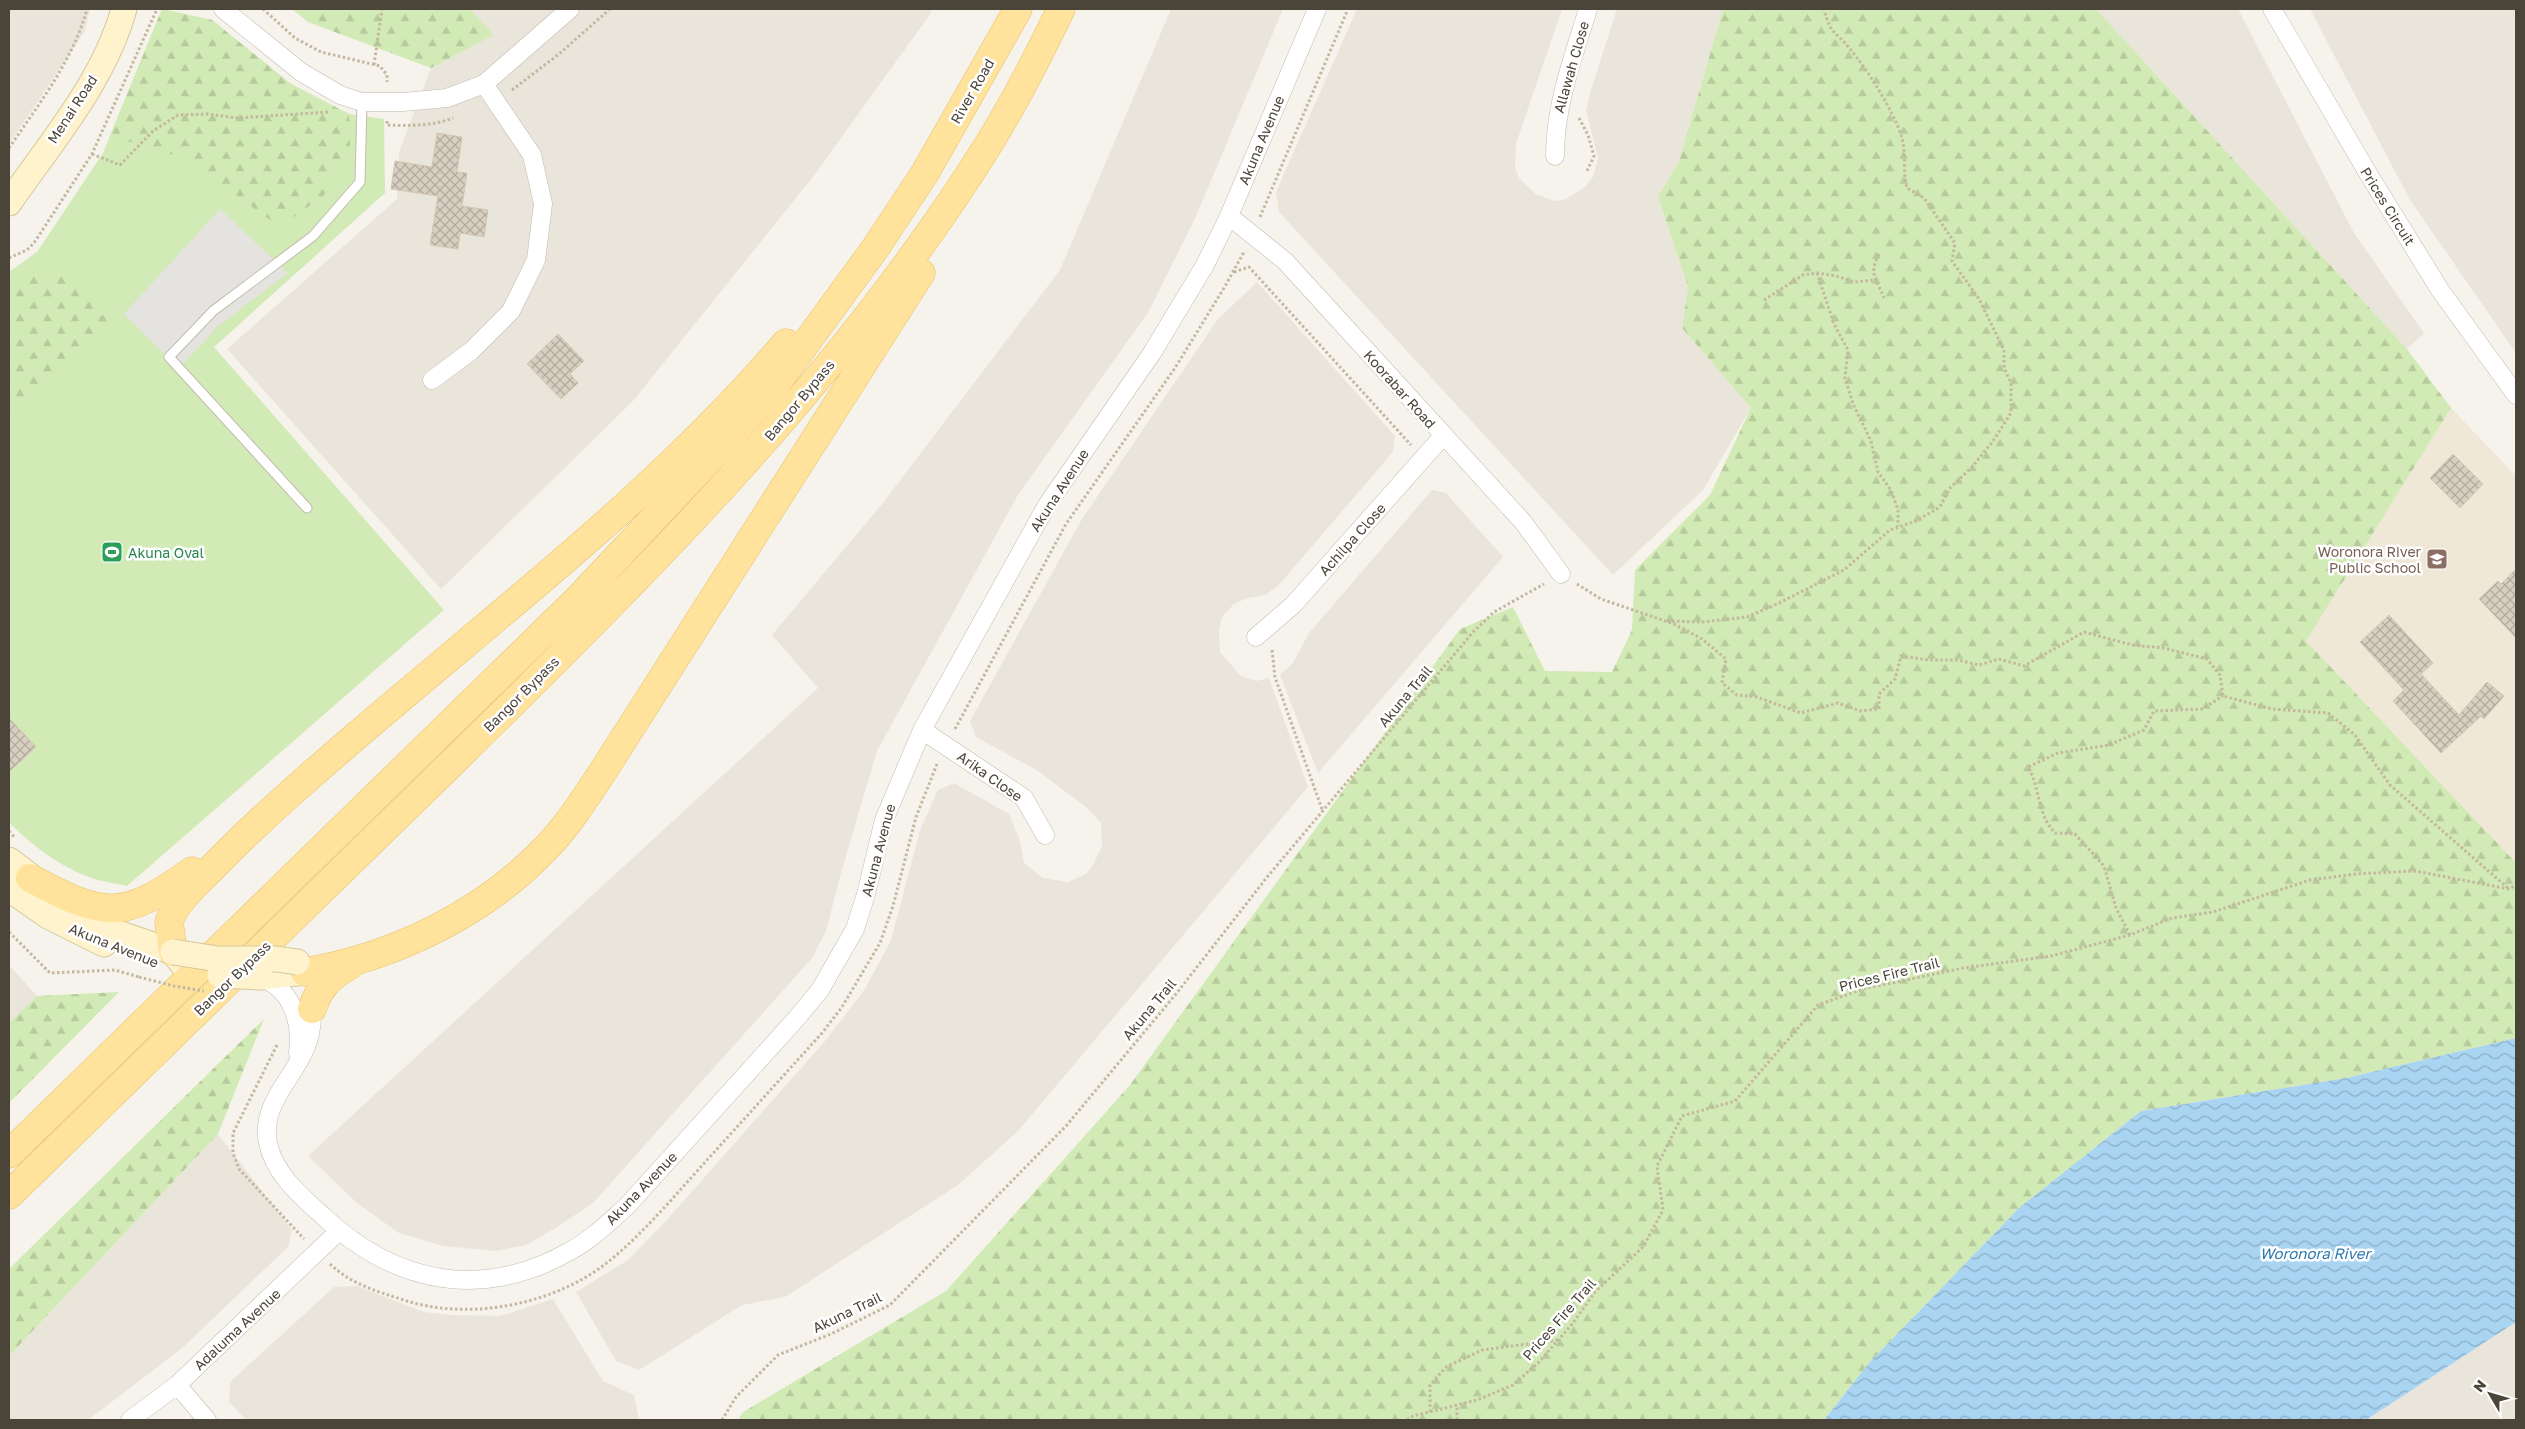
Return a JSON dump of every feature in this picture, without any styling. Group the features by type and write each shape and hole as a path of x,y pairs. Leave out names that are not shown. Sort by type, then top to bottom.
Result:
{"main road":[{"name":"Menai Road","path":"9,203 92,83 112,43 124,9"},
{"name":"River Road","path":"925,173 1018,9"},
{"path":"312,1009 321,988 331,976 359,961 400,946 465,911 510,881 532,862 565,826 600,776 937,249 964,197 985,150 1028,76 1061,9"},
{"name":"Bangor Bypass","path":"9,1195 536,680 715,498 781,424 874,310 985,150"},
{"path":"359,961 285,975 195,972 183,965 160,957 170,922 178,904 250,830 388,709 539,583 669,467 712,424 799,328 925,173"},
{"name":"Bangor Bypass","path":"9,1154 578,600 643,531 774,387 863,266 925,173"},
{"path":"20,883 58,893 90,905 115,909 126,908 163,891 250,830"},
{"name":"Akuna Avenue","path":"9,860 20,883 160,957 276,960 285,975"}],"street":[{"path":"223,9 301,72 340,95 362,102 447,98 484,84 570,9"},
{"name":"Akuna Avenue","path":"285,975 312,1009 309,1038 269,1114 266,1134 270,1150 276,1166 287,1180 339,1231 360,1247 382,1260 434,1277 462,1281 490,1279 546,1264 572,1250 599,1231 627,1206 820,990 855,929 866,894 884,820 922,730 1047,505 1152,353 1196,282 1228,216 1317,9"},
{"name":"Allawah Close","path":"1555,156 1555,129 1559,104 1588,9"},
{"name":"Prices Circuit","path":"2272,9 2369,175 2440,290 2516,395"},
{"path":"432,380 471,351 511,311 536,260 543,204 532,155 484,84"},
{"name":"Koorabar Road","path":"1228,216 1285,261 1523,522 1561,574"},
{"name":"Achilpa Close","path":"1262,632 1293,605 1443,436"},
{"name":"Arika Close","path":"922,730 1024,798 1045,835"},
{"name":"Akuna Avenue","path":"285,975 299,1033 298,1052 291,1075"},
{"name":"Adaluma Avenue","path":"130,1420 177,1385 339,1231"},
{"path":"177,1385 208,1420"}],"lane":[{"path":"307,508 168,357 213,311 312,236 360,182 362,102"}],"path":[{"path":"9,148 63,67 82,29 87,9"},
{"path":"9,258 27,250 34,243 92,154 157,9"},
{"path":"263,9 295,38 320,52 380,66 387,75 386,102"},
{"path":"374,65 382,9"},
{"path":"1664,621 1702,622 1754,614 1844,570 1890,530 1916,521 1940,507 1949,489 1972,467 1993,442 2010,413 2011,383 2004,368 2004,350 1979,299 1952,261 1955,243 1924,198 1907,188 1904,176 1901,135 1874,84 1850,48 1829,29 1824,9"},
{"path":"92,154 120,165 153,131 178,115 208,114 237,118 328,113 340,95"},
{"path":"1579,114 1579,121 1588,135 1594,156 1586,173"},
{"path":"1879,254 1875,261 1874,280 1884,298"},
{"path":"1233,272 1249,267 1423,458"},
{"path":"1817,274 1834,324 1848,350 1845,378 1853,404 1871,441 1878,472 1891,490 1898,510 1898,526"},
{"path":"1764,300 1804,275 1817,274 1855,282 1874,280"},
{"path":"1561,574 1602,600 1664,621 1702,639 1726,659 1722,683 1737,695 1757,697 1801,713 1838,703 1860,711 1879,709 1879,694 1895,679 1901,656 1929,660 1958,660 1979,665 1999,659 2024,666 2084,632 2132,646 2164,648 2207,658 2220,675 2223,696"},
{"name":"Akuna Trail","path":"722,1420 736,1397 778,1354 831,1334 890,1305 1066,1126 1176,994 1268,876 1474,631 1494,612 1561,574"},
{"path":"1262,632 1275,677 1323,812"},
{"path":"2130,935 2116,908 2104,866 2090,848 2075,834 2055,833 2045,822 2037,798 2035,780 2028,767 2058,753 2109,745 2144,730 2154,711 2202,709 2223,696 2272,709 2328,713 2355,735 2390,785 2509,889 2516,885"},
{"name":"Prices Fire Trail","path":"1407,1420 1413,1416 1477,1400 1513,1385 1559,1340 1595,1292 1643,1247 1663,1210 1657,1166 1682,1116 1735,1101 1818,1006 1863,989 1963,968 2051,956 2130,935 2172,918 2213,912 2310,880 2356,874 2415,871 2509,889"},
{"path":"9,932 50,973 115,970 160,957"},
{"path":"1430,1412 1430,1385 1446,1367 1482,1350 1559,1340"},
{"path":"1457,1405 1457,1420"}],"shaded area":[{"path":"9,9 90,9 85,31 9,144"},
{"path":"470,9 932,9 816,173 633,401 441,589 227,349 397,199 399,152 431,68 494,35"},
{"path":"1171,9 1283,9 1197,214 1149,311 1018,495 877,751 826,931 812,958 593,1203 554,1229 526,1245 496,1251 443,1246 399,1233 357,1203 308,1156 818,688 772,635 882,504 1060,270"},
{"path":"1357,9 1562,9 1516,144 1515,167 1519,178 1536,194 1554,201 1566,199 1585,187 1593,177 1598,158 1586,111 1617,9 1723,9 1679,161 1658,198 1688,287 1682,328 1751,408 1703,490 1613,575 1279,212 1276,192"},
{"path":"2096,9 2238,9 2354,233 2424,333 2407,349"},
{"path":"2310,9 2516,9 2516,353 2410,200"},
{"path":"220,209 288,273 218,326 179,368 124,314"},
{"path":"1257,282 1395,436 1393,452 1278,586 1265,595 1247,598 1234,604 1222,617 1219,631 1220,652 1241,676 1256,681 1269,678 1308,787 1018,1131 958,1185 785,1297 742,1305 639,1370 616,1361 576,1292 628,1260 665,1222 825,1041 865,989 891,940 920,830 938,790 954,783 1009,814 1020,841 1024,863 1043,878 1068,882 1086,874 1094,863 1102,846 1101,823 1086,807 1038,771 976,737 970,721 1082,519 1218,319"},
{"name":"Woronora River Public School","path":"2451,408 2516,476 2516,863 2306,641"},
{"path":"1432,490 1446,493 1503,557 1318,773 1280,675 1293,663 1309,633"},
{"path":"9,965 37,996 9,1023"},
{"path":"218,1134 292,1230 288,1247 181,1349 88,1420 9,1420 9,1356"},
{"path":"357,1286 424,1312 451,1315 500,1316 553,1299 603,1381 634,1395 639,1420 246,1420 229,1402 230,1382 334,1287"},
{"path":"2516,1322 2516,1420 2366,1420"}],"green space":[{"path":"162,9 212,20 291,84 349,114 384,119 385,193 214,347 444,610 127,886 94,879 67,867 36,847 9,822 9,272 37,252 103,153"},
{"path":"162,9 212,20 291,84 349,114 350,145 324,195 280,227 184,158 110,136"},
{"path":"292,9 470,9 494,35 431,68 308,22"},
{"path":"1723,9 2096,9 2407,349 2451,408 2306,641 2516,863 2516,1038 2346,1078 2141,1111 2019,1208 1869,1363 1824,1420 738,1420 743,1412 946,1291 1130,1085 1460,629 1513,607 1545,671 1612,672 1632,630 1635,570 1710,495 1751,408 1682,328 1688,287 1658,197 1679,161"},
{"path":"63,274 111,324 9,419 9,278"},
{"path":"119,992 9,1103 9,1023 37,996"},
{"path":"264,1019 218,1134 9,1356 9,1269"}],"water":[{"name":"Woronora River","path":"2516,1038 2516,1322 2366,1420 1824,1420 1869,1363 2019,1208 2141,1111 2346,1078"}],"building":[{"path":"437,133 462,137 457,172 467,173 462,206 488,210 484,237 460,233 458,249 430,245 438,196 391,189 395,161 432,167"},
{"path":"558,334 584,361 570,374 578,383 561,399 527,364"},
{"path":"2453,454 2483,484 2460,508 2430,478"},
{"path":"2516,569 2516,638 2479,599 2498,581 2501,584"},
{"path":"2389,615 2433,663 2421,674 2459,715 2487,682 2504,696 2484,719 2481,716 2441,753 2393,701 2404,690 2360,642"},
{"path":"9,718 36,747 9,772"}],"place":[{"name":"Akuna Oval","path":"112,552"},
{"name":"Woronora River Public School","path":"2437,559"}]}
